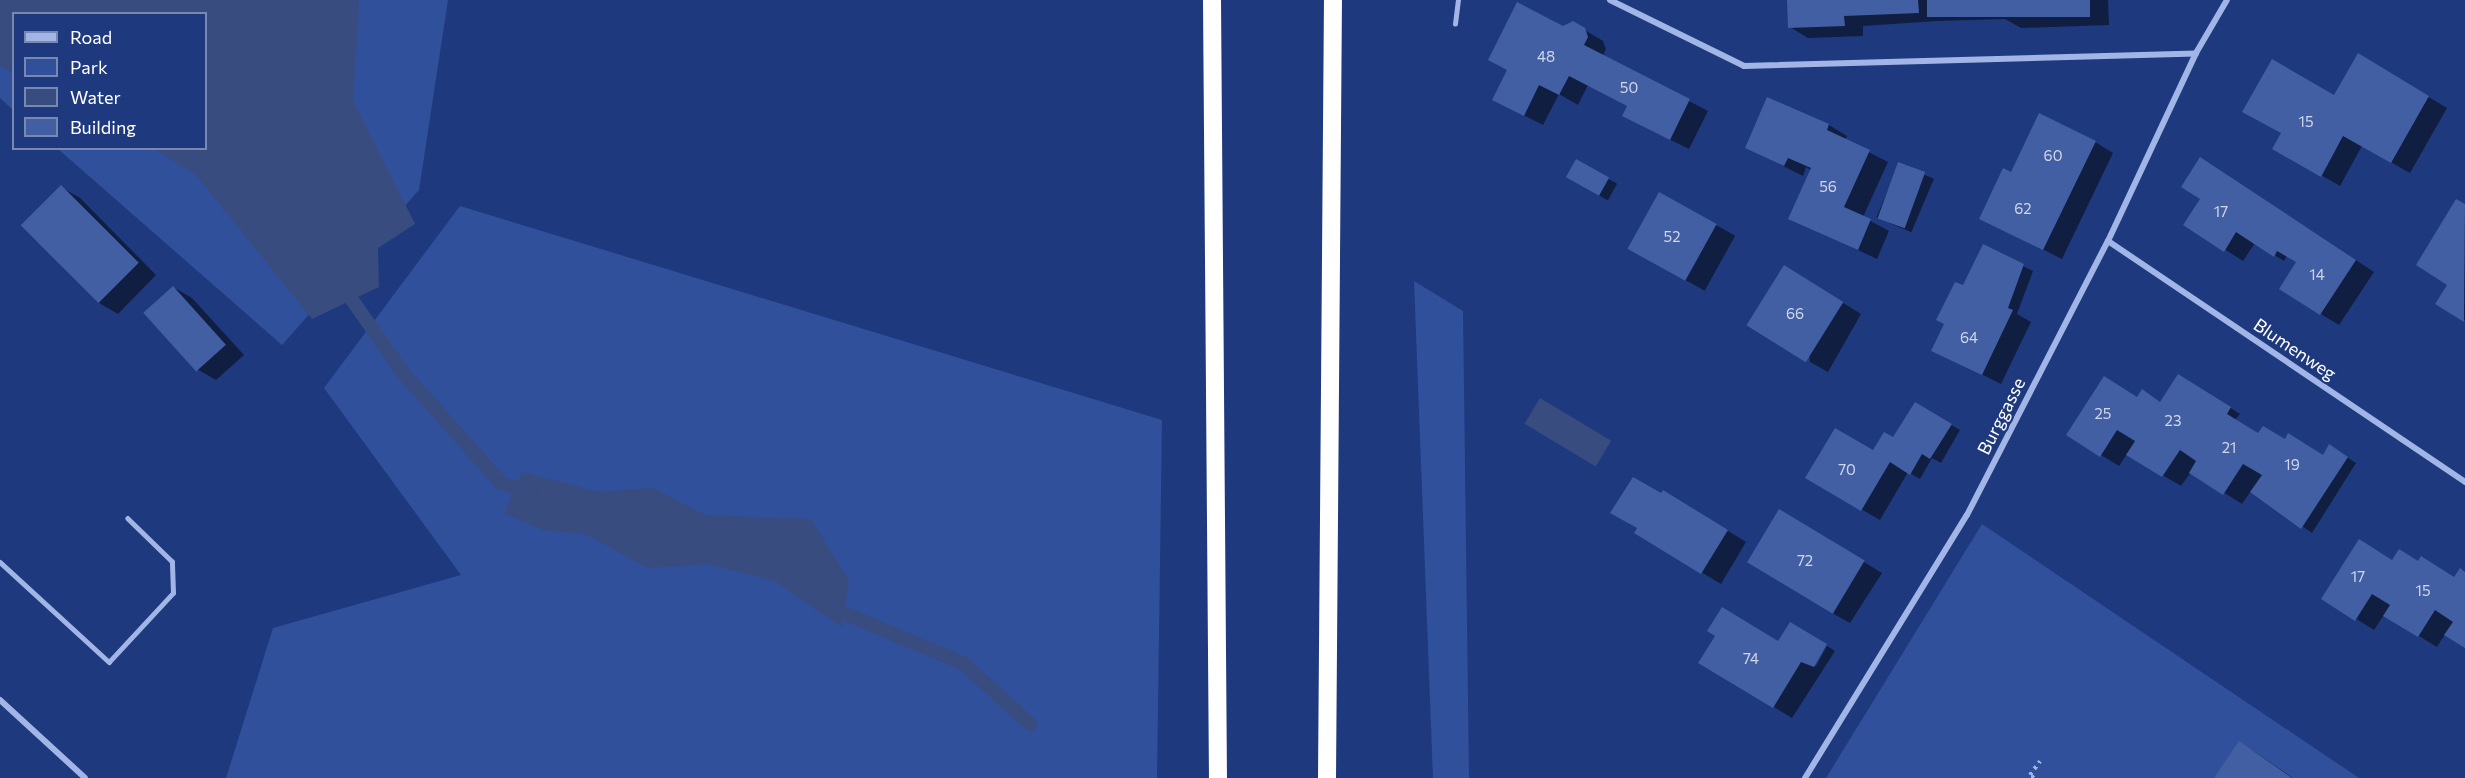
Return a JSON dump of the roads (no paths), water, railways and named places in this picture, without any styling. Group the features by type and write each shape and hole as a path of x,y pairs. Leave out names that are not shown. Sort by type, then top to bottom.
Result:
{"highway":[{"path":"1212,0 1218,778"},
{"path":"1327,778 1333,0"}],"street":[{"path":"1610,0 1744,66 2196,53"},
{"name":"Burggasse","path":"1805,778 1967,515 2108,241 2196,53 2227,0"},
{"name":"Blumenweg","path":"2108,241 2465,482"},
{"path":"0,700 85,778"}],"lane":[{"path":"1455,24 1458,0"},
{"path":"0,562 109,662 173,593 172,562 128,519"}],"water":[{"path":"0,0 359,0 353,100 415,224 378,248 379,287 312,319 196,175 156,150 207,150 207,12 12,12 12,72 0,66"},
{"path":"1540,398 1611,441 1596,466 1525,424"},
{"path":"522,472 599,492 653,488 705,515 811,519 849,581 842,627 774,581 707,564 648,568 585,534 543,530 504,513"}],"waterway":[{"path":"343,287 404,374 502,484 531,491"},
{"path":"829,607 963,663 1030,724"}]}
